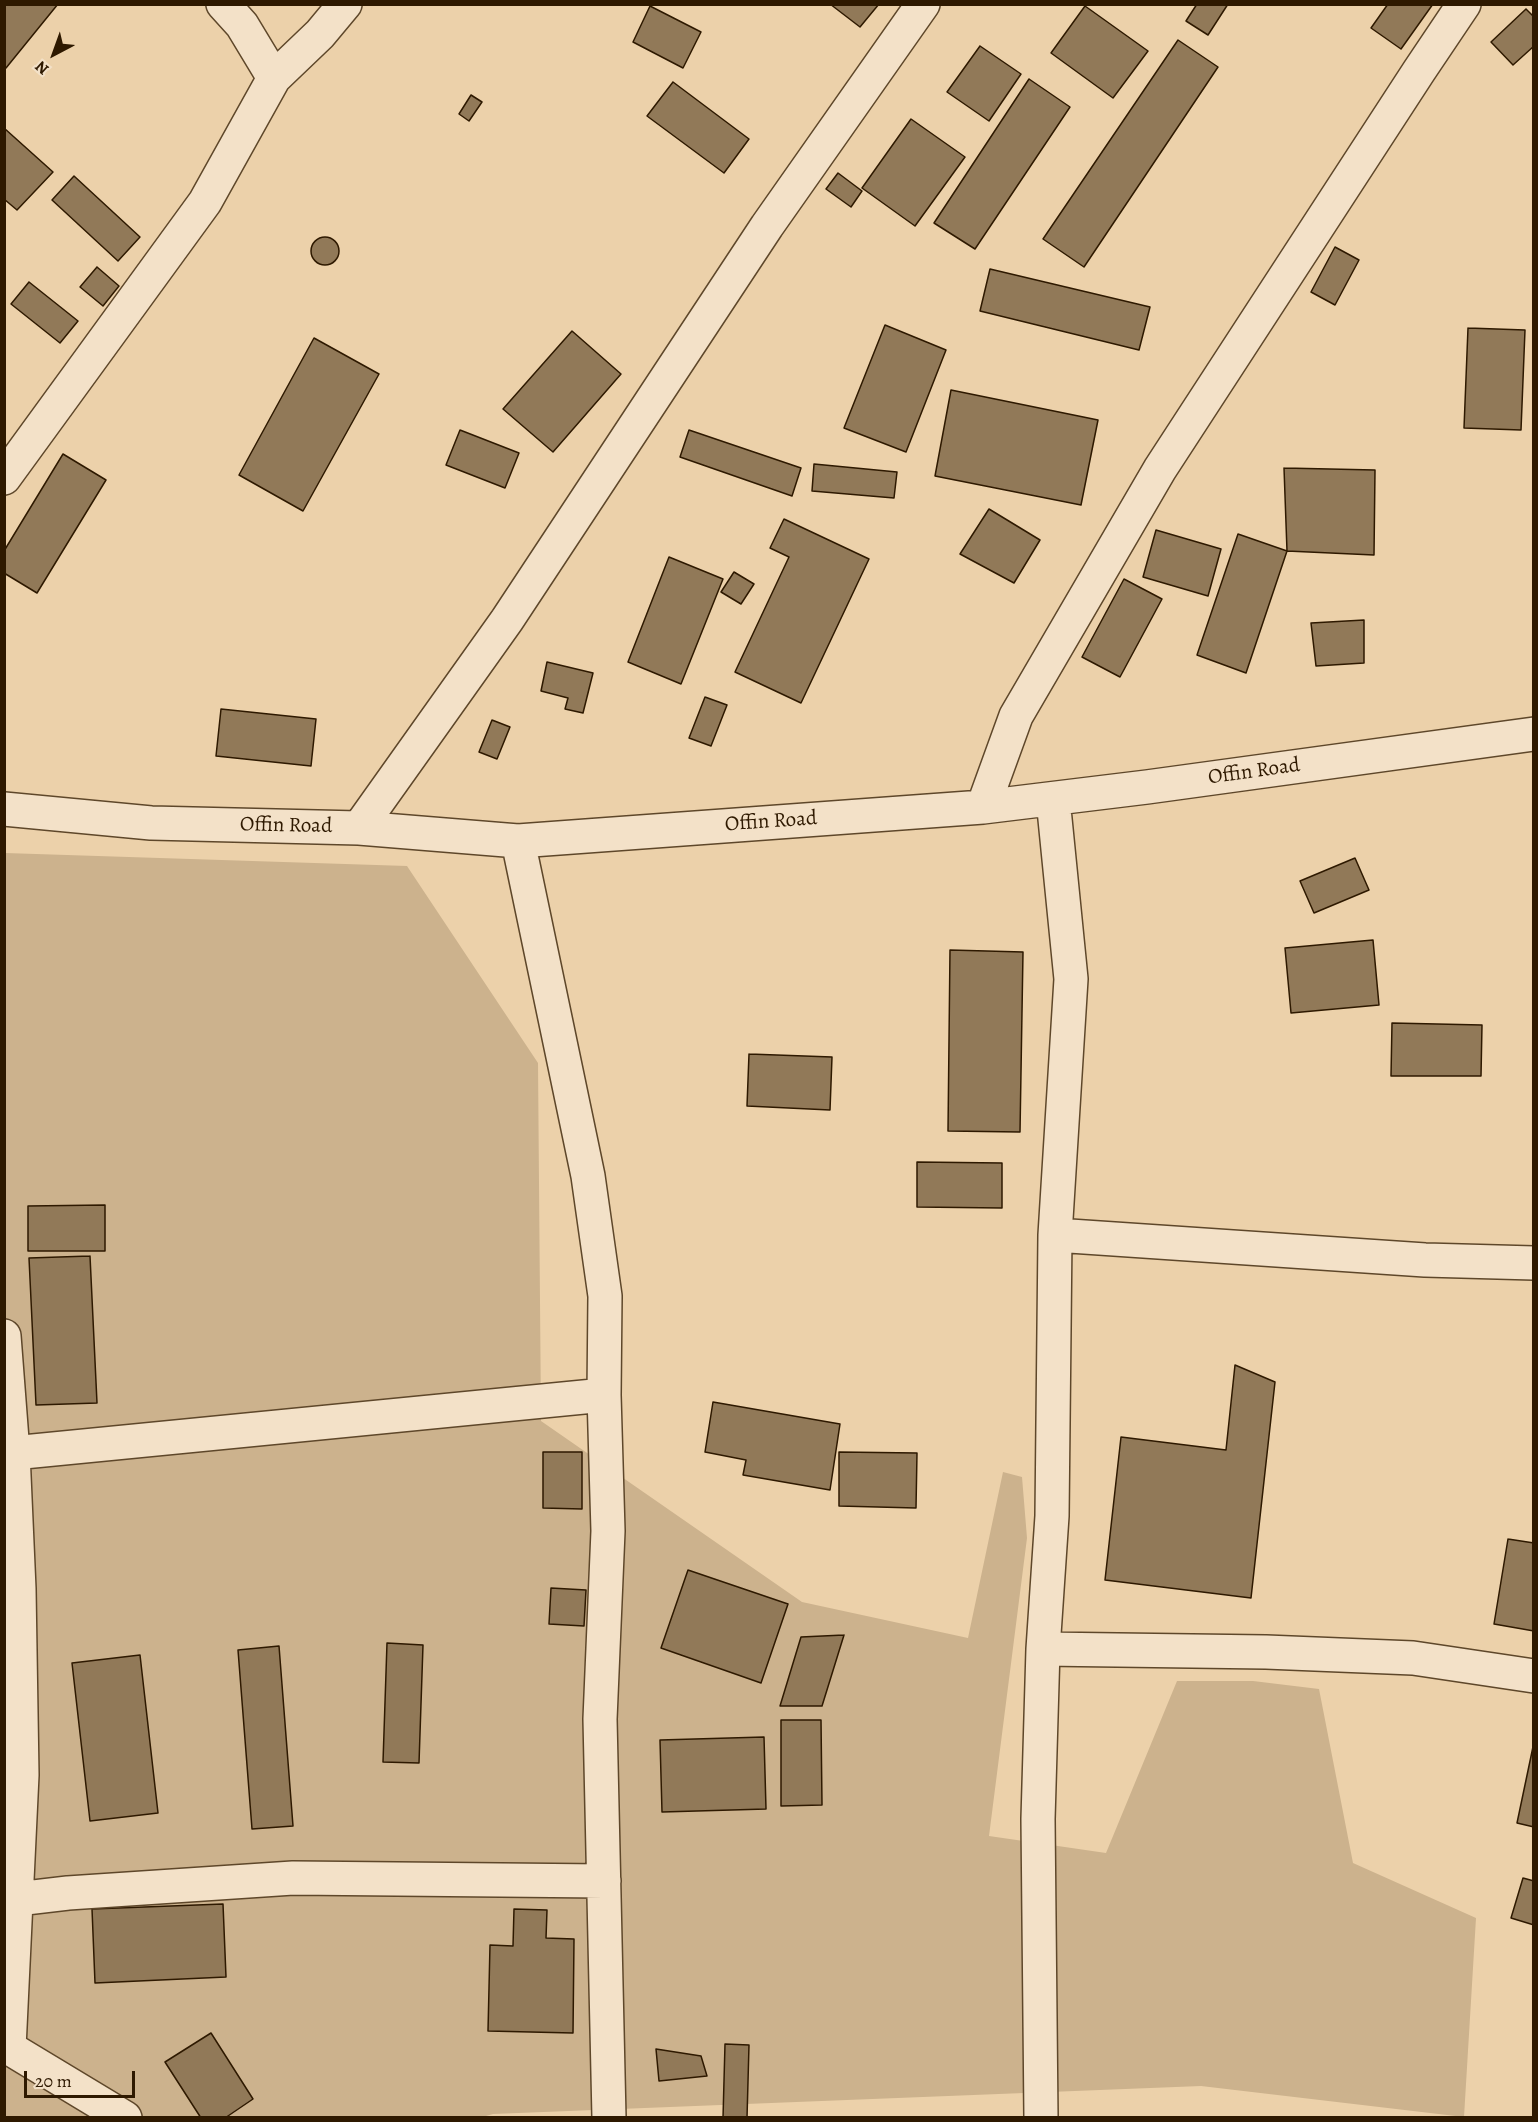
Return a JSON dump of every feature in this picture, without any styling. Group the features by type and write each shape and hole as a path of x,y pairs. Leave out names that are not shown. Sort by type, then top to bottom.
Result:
{"street":[{"path":"223,4 242,25 274,78"},
{"path":"8,460 205,202 274,78 320,34 345,4"},
{"path":"359,828 507,620 767,226 923,4"},
{"path":"983,807 1016,716 1160,469 1464,4"},
{"name":"Offin Road","path":"4,809 151,823 359,828 518,841 983,807 1533,734"},
{"path":"1041,2118 1038,1819 1043,1649 1052,1516 1055,1235 1071,979 1053,799"},
{"path":"518,841 588,1176 605,1296 604,1395 608,1531 600,1719 609,2118"},
{"path":"1055,1235 1425,1260 1533,1263"},
{"path":"4,1336 9,1453 19,1589 22,1775 17,1899 7,2046 125,2118"},
{"path":"9,1453 604,1395"},
{"path":"1043,1649 1266,1652 1413,1658 1533,1676"},
{"path":"17,1899 68,1893 294,1878 604,1881"}],"shaded area":[{"path":"5,853 407,866 538,1063 541,1421 802,1602 968,1638 1003,1472 1022,1477 1027,1538 989,1836 1106,1853 1177,1681 1253,1681 1319,1689 1353,1863 1476,1918 1464,2117 1201,2086 493,2114 479,2118 5,2118"}],"building":[{"path":"4,4 58,4 6,68 4,67"},
{"path":"830,4 879,4 860,27"},
{"path":"1197,4 1228,4 1208,35 1186,21"},
{"path":"1388,4 1433,4 1401,49 1371,28"},
{"path":"650,6 701,32 683,68 633,42"},
{"path":"1085,6 1148,51 1113,98 1051,53"},
{"path":"1526,9 1534,17 1534,46 1513,65 1491,42"},
{"path":"1178,40 1218,67 1084,267 1043,239"},
{"path":"980,46 1021,74 989,121 947,92"},
{"path":"1029,79 1070,107 975,249 934,223"},
{"path":"673,82 749,139 724,173 647,116"},
{"path":"471,95 482,102 469,121 459,114"},
{"path":"911,119 965,157 915,226 862,188"},
{"path":"4,128 53,172 17,210 4,199"},
{"path":"838,173 862,191 851,207 826,189"},
{"path":"74,176 140,237 118,261 52,200"},
{"path":"325,237 335,241 339,251 335,261 325,265 315,261 311,251 315,241"},
{"path":"1335,247 1359,260 1335,305 1311,292"},
{"path":"97,267 119,286 103,306 80,287"},
{"path":"990,269 1150,307 1139,350 980,311"},
{"path":"29,282 78,321 60,343 11,304"},
{"path":"885,325 946,350 906,452 844,428"},
{"path":"1468,328 1525,330 1521,430 1464,428"},
{"path":"572,331 621,374 553,452 503,409"},
{"path":"314,338 379,374 303,511 239,475"},
{"path":"951,390 1098,420 1081,505 935,476"},
{"path":"460,430 519,453 505,488 446,465"},
{"path":"689,430 801,468 792,496 680,457"},
{"path":"63,454 106,480 37,593 4,573 4,551"},
{"path":"814,464 897,472 894,498 812,491"},
{"path":"1284,468 1375,470 1374,555 1287,551"},
{"path":"989,509 1040,540 1014,583 960,554"},
{"path":"784,519 869,559 801,703 735,672 789,557 770,548"},
{"path":"1156,530 1221,549 1208,596 1143,577"},
{"path":"1238,534 1287,551 1246,673 1197,655"},
{"path":"669,557 723,579 681,684 628,662"},
{"path":"734,572 754,584 741,604 721,592"},
{"path":"1124,579 1162,599 1120,677 1082,657"},
{"path":"1364,620 1364,663 1316,666 1311,623"},
{"path":"547,662 593,673 583,713 565,709 568,698 541,691"},
{"path":"705,697 727,705 711,746 689,738"},
{"path":"221,709 316,719 311,766 216,756"},
{"path":"492,720 510,727 497,759 479,752"},
{"path":"1355,858 1369,890 1314,913 1300,881"},
{"path":"1373,940 1379,1005 1291,1013 1285,948"},
{"path":"950,950 1023,952 1020,1132 948,1131"},
{"path":"1392,1023 1482,1025 1481,1076 1391,1076"},
{"path":"749,1054 832,1057 830,1110 747,1106"},
{"path":"917,1162 1002,1163 1002,1208 917,1207"},
{"path":"105,1205 105,1251 28,1251 28,1206"},
{"path":"90,1256 97,1403 36,1405 29,1258"},
{"path":"1235,1365 1275,1382 1251,1598 1105,1580 1121,1437 1226,1450"},
{"path":"713,1402 840,1424 830,1490 743,1475 746,1460 705,1452"},
{"path":"543,1452 582,1452 582,1509 543,1508"},
{"path":"839,1452 917,1453 916,1508 839,1506"},
{"path":"1508,1539 1534,1543 1534,1631 1494,1624"},
{"path":"688,1570 788,1604 761,1683 661,1648"},
{"path":"551,1588 586,1590 584,1626 549,1624"},
{"path":"844,1635 822,1706 780,1706 801,1637"},
{"path":"387,1643 423,1645 419,1763 383,1762"},
{"path":"279,1646 293,1826 252,1829 238,1650"},
{"path":"140,1655 158,1813 90,1821 72,1663"},
{"path":"781,1720 821,1720 822,1805 781,1806"},
{"path":"764,1737 766,1809 662,1812 660,1740"},
{"path":"1534,1742 1534,1827 1517,1823"},
{"path":"1523,1878 1534,1881 1534,1925 1511,1918"},
{"path":"223,1904 226,1977 95,1983 92,1909"},
{"path":"514,1909 547,1910 546,1938 574,1939 573,2033 488,2031 490,1945 513,1946"},
{"path":"211,2033 253,2099 225,2118 201,2118 165,2062"},
{"path":"725,2044 749,2045 747,2118 723,2118"},
{"path":"656,2049 701,2056 707,2076 659,2081"}]}
